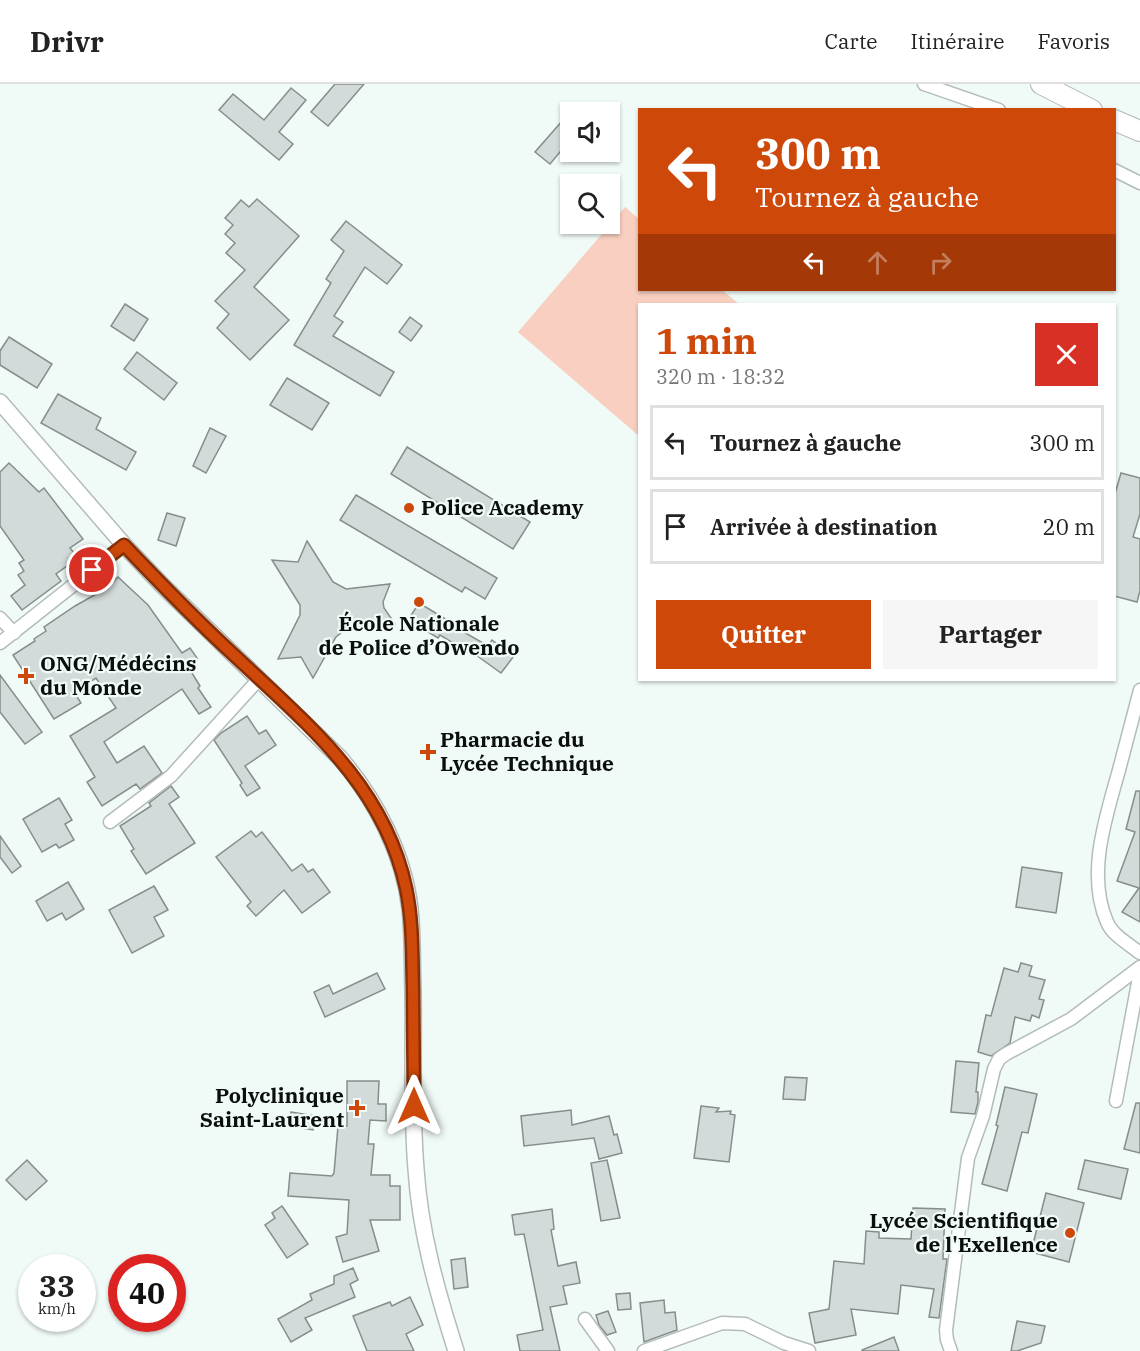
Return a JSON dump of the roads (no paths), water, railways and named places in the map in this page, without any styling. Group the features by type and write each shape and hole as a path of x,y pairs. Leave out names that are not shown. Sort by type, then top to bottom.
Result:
{"highway":[{"path":"1041,84 1088,108"},
{"path":"1116,121 1140,131"}],"street":[{"path":"924,84 993,108"},
{"path":"1116,171 1140,183"},
{"path":"0,402 124,545 319,737 353,774 381,818 401,868 410,907 414,1106 420,1214 429,1259 456,1351"},
{"path":"0,643 124,545"},
{"path":"0,618 14,633"},
{"path":"110,822 171,776 259,679"},
{"path":"1140,690 1102,830 1098,869 1099,895 1107,924 1140,953"},
{"path":"951,1351 946,1340 946,1330 968,1158 983,1116 994,1069 999,1059 1006,1054 1071,1019 1140,967"},
{"path":"1116,1101 1140,972"},
{"path":"585,1319 608,1351"},
{"path":"644,1351 722,1323 745,1324 784,1343 809,1351"}],"place":[{"name":"Police Academy","path":"409,508"},
{"name":"École Nationale de Police d’Owendo","path":"419,602"},
{"name":"ONG/Médécins du Monde","path":"26,676"},
{"name":"Pharmacie du Lycée Technique","path":"428,752"},
{"name":"Polyclinique Saint-Laurent","path":"357,1108"},
{"name":"Lycée Scientifique de l'Exellence","path":"1070,1233"}]}
